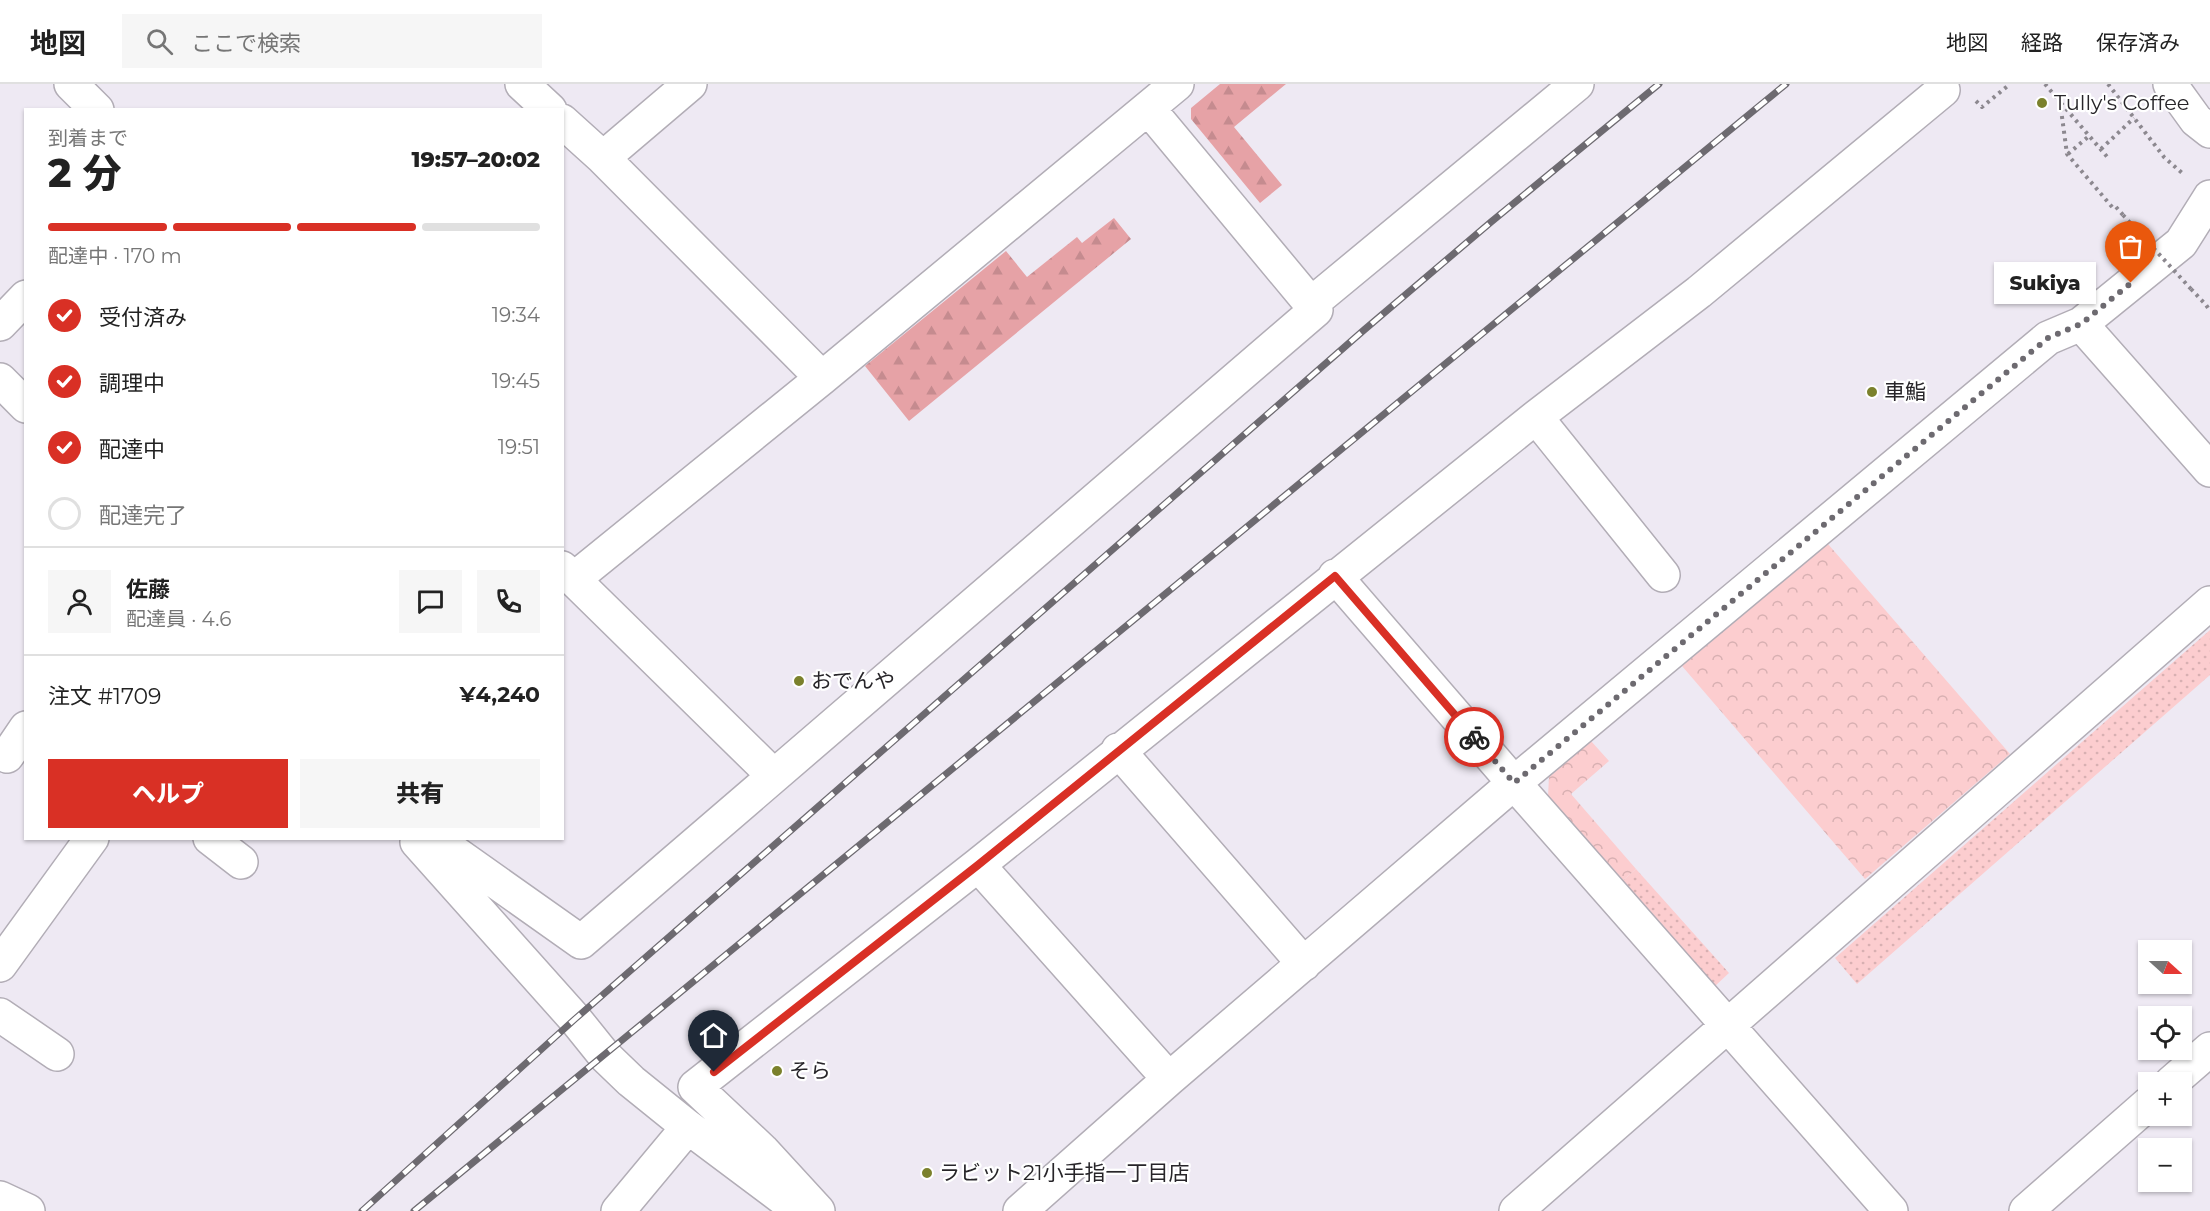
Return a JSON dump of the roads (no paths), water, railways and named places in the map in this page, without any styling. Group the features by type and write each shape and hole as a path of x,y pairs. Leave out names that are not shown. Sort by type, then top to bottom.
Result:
{"street":[{"path":"71,84 95,108"},
{"path":"522,84 548,108"},
{"path":"603,158 690,84"},
{"path":"773,775 568,573 822,378 1177,84"},
{"path":"1311,304 1577,84"},
{"path":"2170,84 2196,120 2210,131"},
{"path":"818,1211 762,1150 695,1087 978,865 1335,576 1699,292 1943,90"},
{"path":"437,840 581,942 1316,310 1148,108"},
{"path":"564,123 603,158 822,378"},
{"path":"1020,1211 1514,783 2048,338 2081,324 2181,243 2199,188"},
{"path":"0,324 24,299"},
{"path":"2081,324 2210,470"},
{"path":"0,380 24,404"},
{"path":"1536,417 1663,575"},
{"path":"1335,576 1514,783 1892,1211"},
{"path":"1516,1211 2210,603"},
{"path":"7,756 24,731"},
{"path":"1118,750 1304,963"},
{"path":"0,965 91,840"},
{"path":"213,840 241,862"},
{"path":"416,840 604,1055 631,1081 688,1127 801,1211"},
{"path":"978,865 1170,1079"},
{"path":"0,1015 57,1054"},
{"path":"2184,1072 2210,1049"},
{"path":"2026,1211 2138,1113"},
{"path":"618,1211 688,1127"},
{"path":"0,1198 28,1211"}],"railway":[{"path":"362,1211 575,1019 1364,330 1659,84"},
{"path":"414,1211 1786,84"}],"place":[{"name":"Tully's Coffee","path":"2042,103"},
{"name":"Sukiya","path":"2131,283"},
{"name":"車鮨","path":"1872,392"},
{"name":"おでんや","path":"799,681"},
{"name":"そら","path":"777,1071"},
{"name":"ラビット21小手指一丁目店","path":"927,1173"}]}
